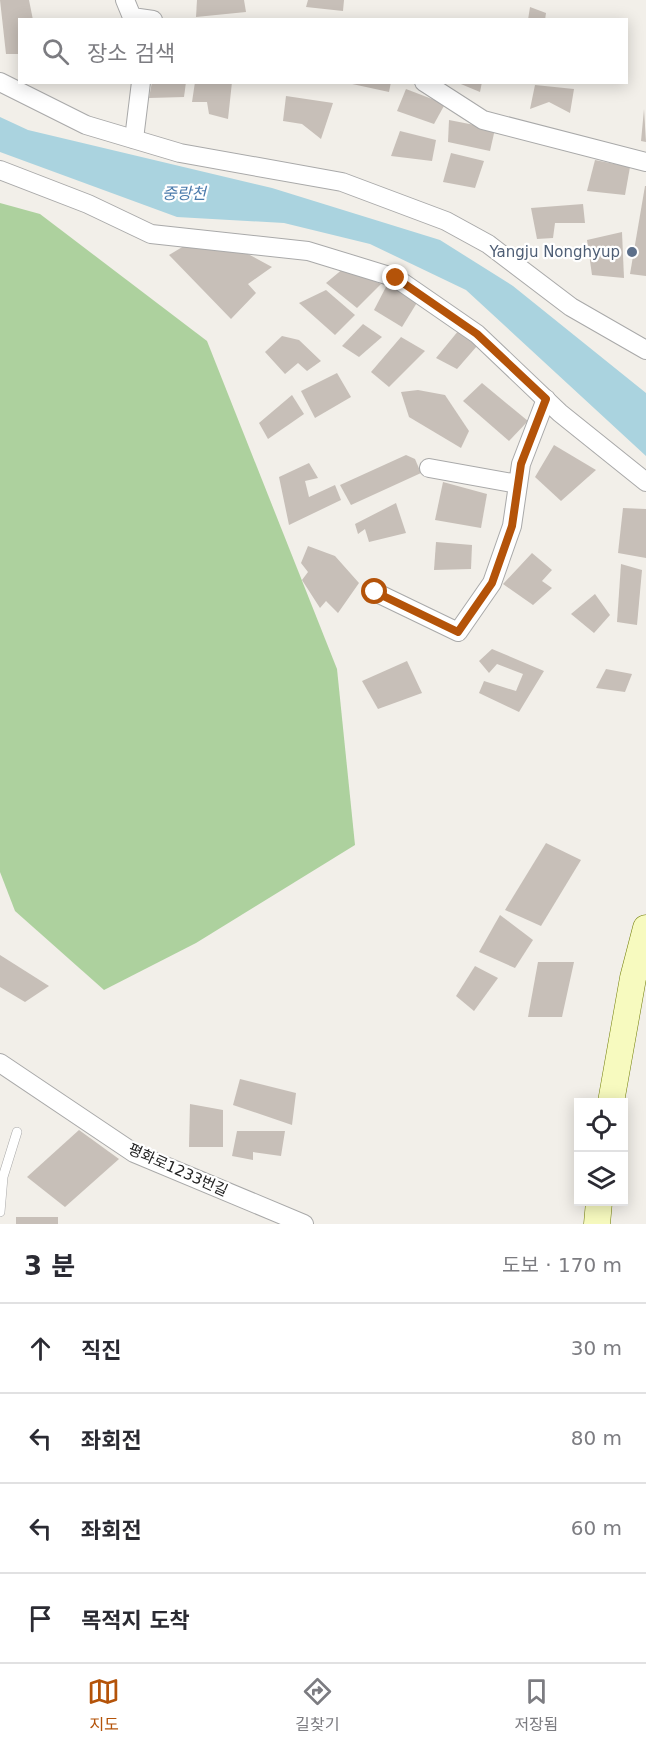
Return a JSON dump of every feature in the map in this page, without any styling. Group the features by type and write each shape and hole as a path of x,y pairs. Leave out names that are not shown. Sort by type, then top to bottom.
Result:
{"main road":[{"path":"612,1098 631,988 646,928"},
{"path":"597,1224 599,1206"}],"street":[{"path":"130,12 147,18"},
{"path":"0,82 86,125 180,153 342,182 446,221 488,244 571,307 646,350"},
{"path":"134,139 141,84"},
{"path":"427,84 483,120 646,162"},
{"path":"0,170 88,204 151,234 308,251 396,278 477,334 546,399 646,482"},
{"path":"375,592 458,632 492,583 512,526 521,464 546,399"},
{"path":"429,468 518,484"},
{"name":"평화로1233번길","path":"7,1067 134,1153 304,1224"}],"lane":[{"path":"0,1052 7,1067"},
{"path":"0,1212 3,1177 17,1132"}],"green space":[{"path":"0,203 40,214 207,341 337,669 355,845 196,943 104,990 15,911 0,872"}],"water":[{"name":"중랑천","path":"0,117 28,130 272,188 440,240 513,286 646,393 646,456 466,290 370,244 284,223 177,217 0,152"}],"building":[{"path":"0,0 29,0 33,18 18,18 18,54 6,54"},
{"path":"197,0 244,0 246,12 196,17"},
{"path":"308,0 344,0 343,11 306,7"},
{"path":"530,7 546,13 545,18 528,18"},
{"path":"152,84 186,84 184,97 149,98"},
{"path":"195,84 232,84 228,119 209,114 207,102 192,102"},
{"path":"352,84 391,84 389,92"},
{"path":"461,84 482,84 480,92"},
{"path":"535,85 574,89 570,113 549,102 530,109"},
{"path":"406,89 445,104 434,124 397,111"},
{"path":"286,96 333,103 321,139 302,124 283,121"},
{"path":"644,109 646,142 641,141"},
{"path":"449,120 495,129 490,151 448,142"},
{"path":"400,131 436,140 432,161 391,156"},
{"path":"451,153 484,161 475,188 443,182"},
{"path":"595,160 630,167 625,195 587,191"},
{"path":"646,186 646,276 630,274"},
{"path":"583,204 585,223 555,223 553,238 537,239 531,208"},
{"path":"622,232 624,278 592,275 587,240"},
{"path":"184,246 248,254 272,267 248,284 256,293 231,319 169,255"},
{"path":"344,268 381,284 357,308 326,283"},
{"path":"387,285 418,301 402,327 374,310"},
{"path":"326,290 355,315 335,335 299,303"},
{"path":"363,324 382,337 359,357 342,346"},
{"path":"459,330 477,346 457,369 436,358"},
{"path":"282,336 299,340 321,361 307,371 298,363 285,374 265,352"},
{"path":"401,337 425,351 389,387 371,372"},
{"path":"337,373 351,397 315,418 301,391"},
{"path":"482,383 528,421 509,441 463,401"},
{"path":"418,390 445,395 469,431 461,448 409,417 401,392"},
{"path":"292,395 304,414 268,439 259,423"},
{"path":"554,445 596,470 561,501 535,477"},
{"path":"406,455 415,459 421,473 351,505 340,485"},
{"path":"309,463 318,478 305,481 309,497 335,485 341,500 289,525 279,477"},
{"path":"443,482 487,494 481,528 435,520"},
{"path":"396,503 406,533 369,542 365,529 358,534 355,524"},
{"path":"623,508 646,509 646,558 618,553"},
{"path":"436,542 472,545 471,569 434,570"},
{"path":"308,546 335,556 359,583 338,613 326,601 320,608 302,580 308,572 301,563"},
{"path":"532,553 552,570 542,581 552,588 533,605 503,584"},
{"path":"621,564 642,570 637,625 617,622"},
{"path":"595,594 610,615 594,633 571,614"},
{"path":"492,649 544,671 519,712 479,693 484,681 516,691 523,674 497,664 489,673 479,661"},
{"path":"407,661 422,693 378,709 362,681"},
{"path":"606,669 632,674 625,692 596,688"},
{"path":"546,843 581,860 541,926 505,910"},
{"path":"500,915 533,940 515,968 479,952"},
{"path":"0,955 49,986 25,1002 0,987"},
{"path":"538,962 574,962 562,1017 528,1017"},
{"path":"475,966 498,978 474,1011 456,996"},
{"path":"240,1079 296,1093 292,1125 233,1105"},
{"path":"190,1104 223,1110 223,1147 189,1147"},
{"path":"79,1130 119,1159 65,1207 27,1177"},
{"path":"237,1131 285,1131 281,1156 253,1152 253,1160 232,1156"},
{"path":"16,1217 58,1217 58,1224 16,1224"}],"place":[{"name":"Yangju Nonghyup","path":"632,252"}],"route":[{"path":"375,592 458,632 492,583 512,526 521,464 546,399 477,334 396,278"}]}
